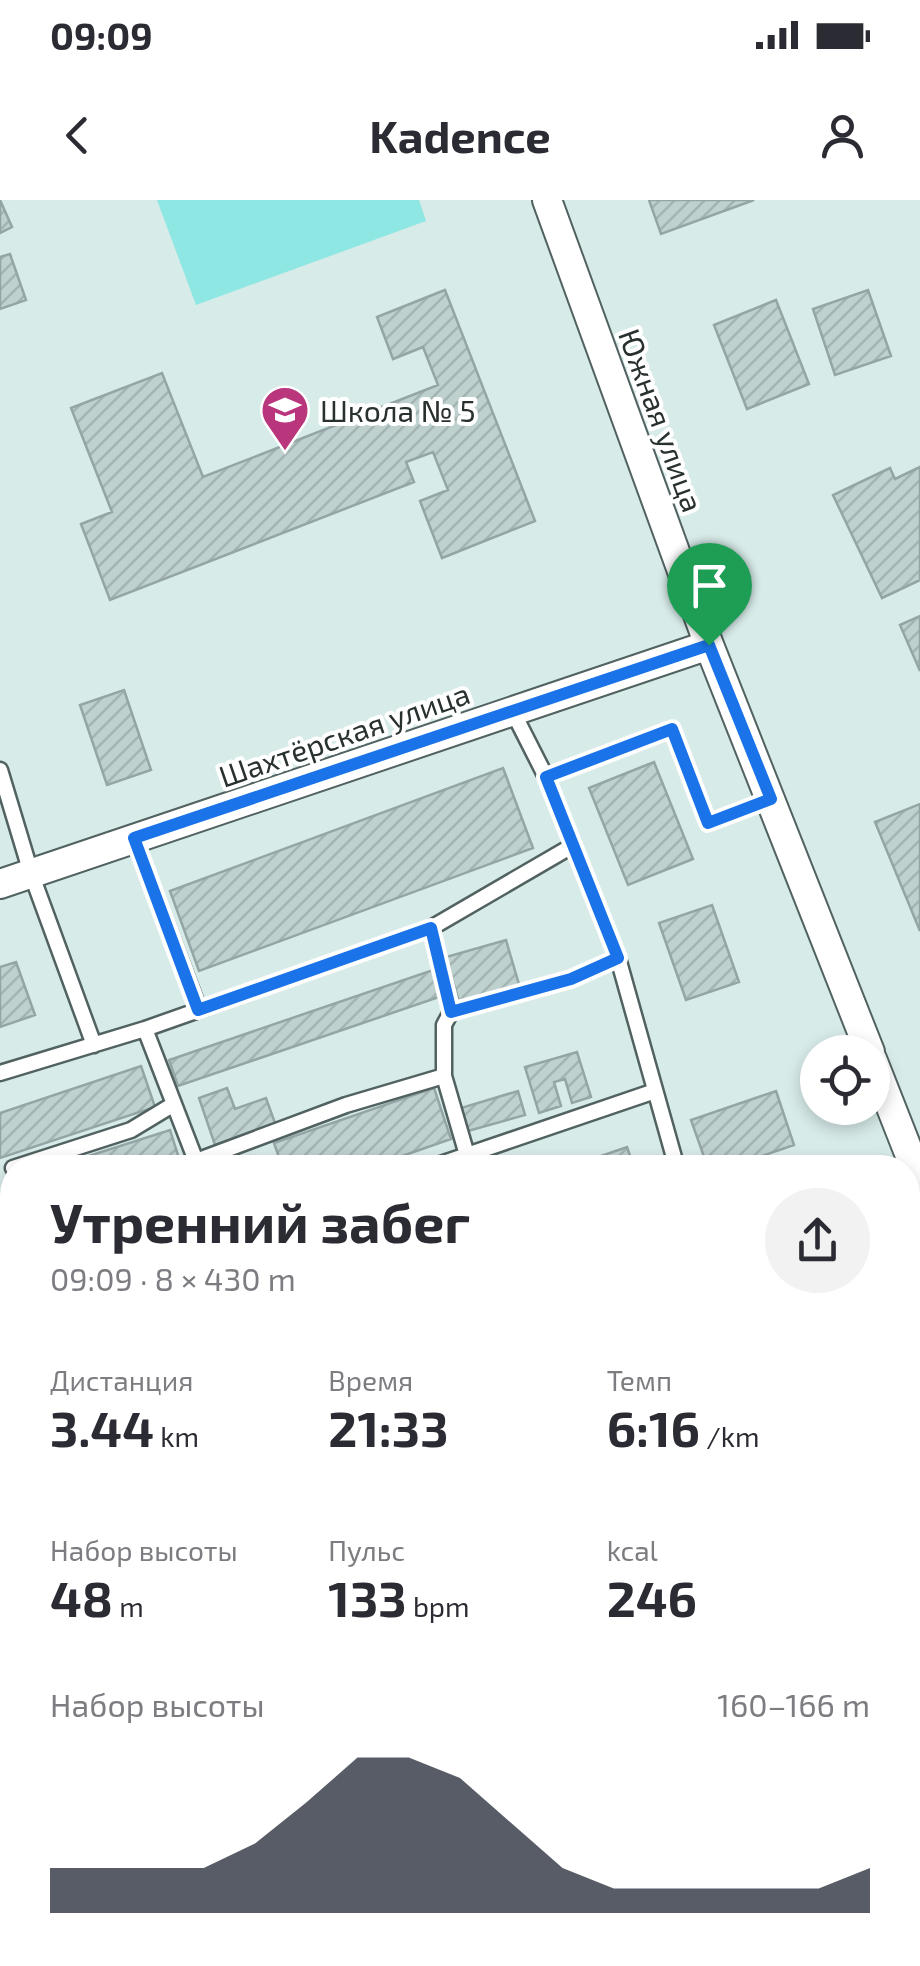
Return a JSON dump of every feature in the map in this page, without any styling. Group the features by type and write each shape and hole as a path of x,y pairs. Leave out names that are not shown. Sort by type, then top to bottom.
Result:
{"street":[{"name":"Южная улица","path":"547,200 709,645 863,1035"},
{"name":"Шахтёрская улица","path":"0,884 709,645"},
{"name":"Южная улица","path":"890,1104 910,1155"}],"lane":[{"path":"512,712 546,777 618,958 673,1155"},
{"path":"546,777 672,729 708,823 771,799"},
{"path":"0,770 31,873 94,1045"},
{"path":"134,838 198,1010"},
{"path":"0,1073 145,1030 431,928 572,846"},
{"path":"431,928 451,1012 444,1025 444,1076 467,1155 655,1091"},
{"path":"451,1012 571,979 618,958"},
{"path":"145,1030 194,1155"},
{"path":"212,1155 346,1106 444,1076"},
{"path":"53,1155 131,1130 174,1104"}],"shaded area":[{"path":"157,200 419,200 426,221 196,305"}],"building":[{"path":"0,200 12,227 0,233"},
{"path":"649,200 754,200 661,234"},
{"path":"10,254 26,300 0,309 0,257"},
{"path":"445,290 535,521 442,558 420,501 448,490 433,452 406,462 414,482 110,600 81,524 112,512 71,408 162,373 203,477 438,385 423,347 393,359 377,317"},
{"path":"868,290 891,356 835,375 813,309"},
{"path":"776,300 809,384 747,409 714,325"},
{"path":"920,467 920,580 882,598 833,495 890,468 895,479"},
{"path":"920,616 920,671 900,625"},
{"path":"124,690 151,770 107,785 80,705"},
{"path":"654,762 693,859 628,885 589,788"},
{"path":"503,768 533,848 199,971 170,891"},
{"path":"920,804 920,931 875,822"},
{"path":"712,905 739,982 686,1000 659,923"},
{"path":"506,940 520,988 460,1005 446,957"},
{"path":"16,962 35,1015 0,1027 0,967"},
{"path":"433,970 442,996 178,1086 169,1060"},
{"path":"577,1052 591,1097 572,1103 565,1079 554,1082 561,1106 539,1113 525,1067"},
{"path":"141,1066 155,1107 9,1155 0,1155 0,1113"},
{"path":"227,1088 235,1109 266,1098 275,1123 215,1145 199,1098"},
{"path":"434,1088 451,1139 405,1155 278,1155 274,1143"},
{"path":"518,1091 525,1115 468,1131 461,1108"},
{"path":"776,1091 794,1145 765,1155 703,1155 691,1120"},
{"path":"170,1130 178,1155 92,1155"},
{"path":"627,1147 630,1155 604,1155"}],"place":[{"name":"Школа № 5","path":"285,452"}],"route":[{"path":"709,645 771,799 708,823 672,729 546,777 618,958 571,979 451,1012 431,928 198,1010 134,838 709,645"}]}
